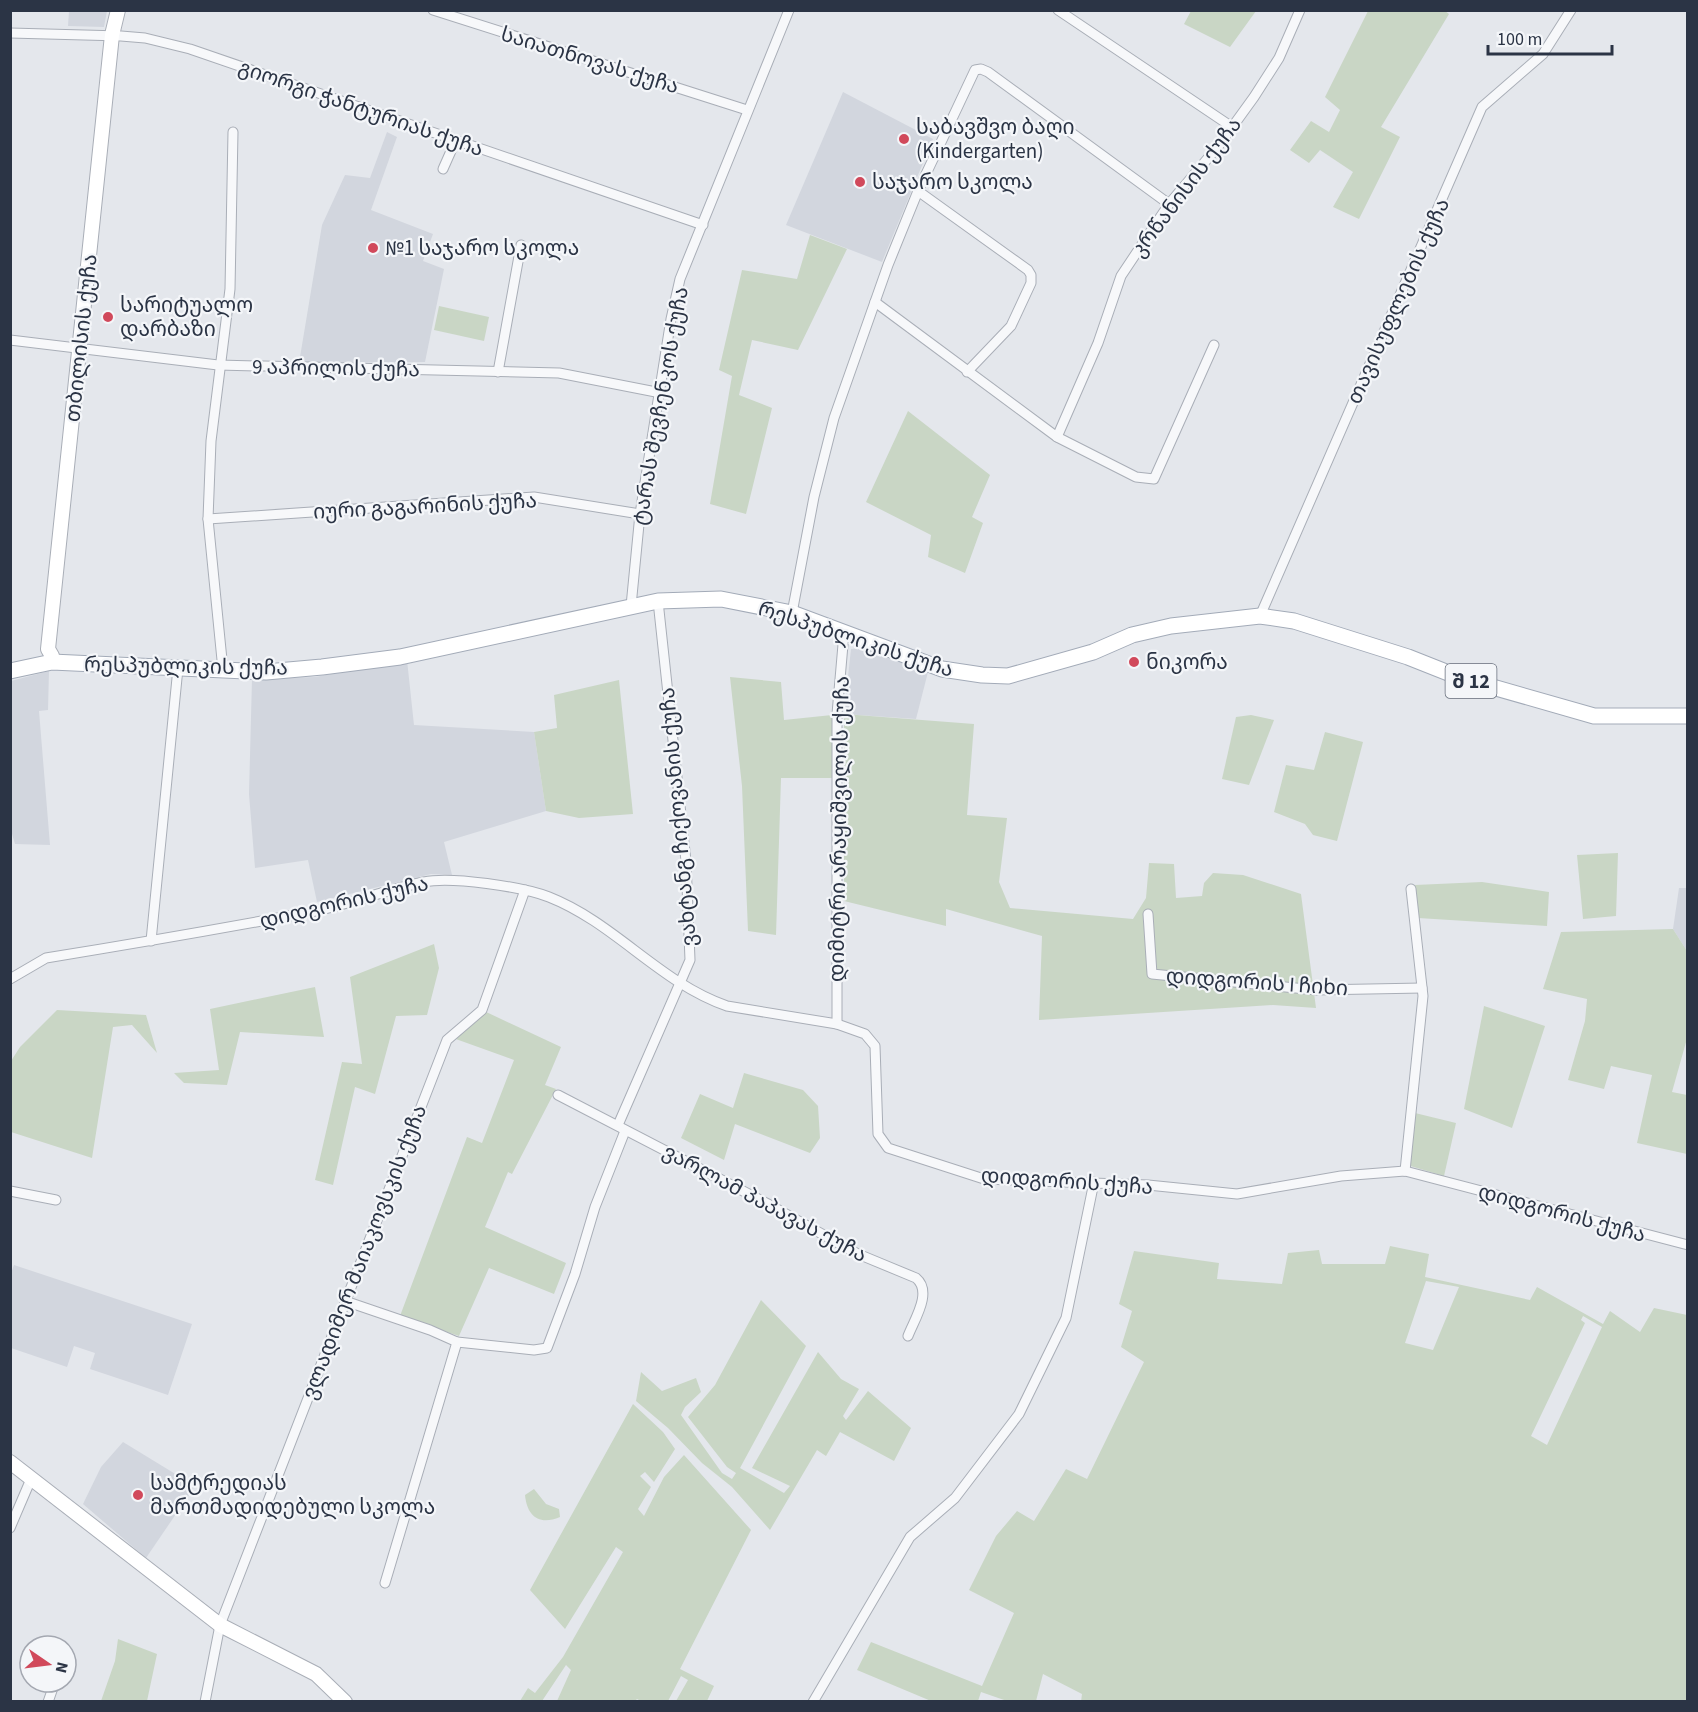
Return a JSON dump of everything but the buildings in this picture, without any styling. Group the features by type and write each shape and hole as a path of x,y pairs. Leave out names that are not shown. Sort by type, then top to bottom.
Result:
{"main road":[{"name":"რესპუბლიკის ქუჩა","path":"10,671 52,659 178,669 266,672 400,657 658,601 721,599 792,613 942,669 964,674 1008,676 1093,652 1132,635 1171,626 1260,616 1294,621 1408,657 1461,678 1594,716 1688,716"}],"street":[{"name":"საიათნოვას ქუჩა","path":"433,10 747,110"},
{"name":"ტარას შევჩენკოს ქუჩა","path":"631,606 640,514 661,393 671,318 680,279 789,10"},
{"path":"1058,10 1232,127"},
{"name":"კრწანისის ქუჩა","path":"1057,437 1098,343 1121,276 1169,204 1232,127 1279,58 1300,10"},
{"name":"თავისუფლების ქუჩა","path":"1260,616 1482,107 1543,54 1571,10"},
{"name":"თბილისის ქუჩა","path":"52,659 48,649 84,349 117,15"},
{"name":"გიორგი ჭანტურიას ქუჩა","path":"10,33 116,35 145,38 189,49 455,142 703,225"},
{"path":"792,613 814,497 834,418 875,302 918,192 968,79 975,70 981,69 1169,204"},
{"path":"223,670 208,519 211,441 218,366 230,289 233,132"},
{"path":"443,169 455,142"},
{"path":"918,192 1032,275 1031,283 1011,326 967,372"},
{"path":"498,372 521,245"},
{"path":"875,302 1057,437 1136,477 1154,479 1214,345"},
{"name":"9 აპრილის ქუჩა","path":"10,340 218,366 560,373 661,393"},
{"name":"იური გაგარინის ქუჩა","path":"208,519 534,497 640,514"},
{"name":"ვახტანგ ჩიქოვანის ქუჩა","path":"457,1342 534,1350 547,1348 574,1274 621,1128 690,960 686,861 658,601"},
{"name":"დიმიტრი არაყიშვილის ქუჩა","path":"837,1024 837,714 844,633"},
{"path":"151,941 178,669"},
{"name":"დიდგორის ქუჩა","path":"10,979 46,958 321,910 426,881 458,881 525,890 548,896 581,911 681,983 727,1006 837,1024 865,1034 875,1046 878,1134 888,1148 984,1179 1094,1182 1237,1194 1341,1176 1405,1171 1688,1245"},
{"path":"1405,1171 1422,988 1411,889"},
{"name":"ვლადიმერ მაიაკოვსკის ქუჩა","path":"206,1701 220,1625 447,1040 482,1010 525,890"},
{"name":"დიდგორის I ჩიხი","path":"1148,914 1152,974 1316,990 1422,988"},
{"name":"ვარლამ პაპავას ქუჩა","path":"558,1095 768,1204 858,1254 916,1278 921,1282 924,1291 908,1336"},
{"path":"813,1701 910,1537 955,1498 1019,1414 1066,1318 1094,1182"},
{"path":"10,1191 56,1200"},
{"path":"345,1301 430,1330 457,1342 385,1583"},
{"path":"10,1462 220,1625 316,1674 345,1701"},
{"path":"10,1528 31,1479"}],"shaded area":[{"path":"69,11 107,11 104,27 68,26"},
{"name":"საჯარო სკოლა","path":"843,92 933,139 882,262 786,225"},
{"name":"№1 საჯარო სკოლა","path":"387,132 397,137 371,210 433,234 423,261 444,269 425,362 299,363 322,225 345,175 370,178"},
{"path":"859,648 928,672 916,719 844,714 851,649"},
{"path":"407,660 414,725 534,732 546,811 444,842 452,875 431,874 317,902 308,860 255,868 249,794 252,679 315,677"},
{"path":"49,671 48,710 39,711 50,845 15,844 10,827 11,681"},
{"path":"1679,888 1687,888 1687,951 1673,929"},
{"path":"14,1265 192,1324 168,1395 90,1369 95,1353 74,1346 67,1367 11,1348 10,1276"},
{"name":"სამტრედიას მართმადიდებული სკოლა","path":"123,1442 195,1486 146,1558 83,1504 101,1467"}],"green space":[{"path":"1191,10 1256,11 1230,47 1184,24"},
{"path":"1368,11 1445,11 1449,14 1381,127 1400,137 1359,219 1333,207 1353,172 1320,150 1309,163 1290,150 1311,121 1329,132 1340,110 1325,97"},
{"path":"810,235 847,249 798,350 752,340 739,395 772,408 746,514 710,504 732,376 719,370 742,270 797,279"},
{"path":"439,306 489,317 484,341 434,330"},
{"path":"908,411 990,475 972,517 983,523 965,573 928,557 931,535 866,502"},
{"path":"730,677 781,682 784,720 832,715 833,778 781,778 776,935 748,931 742,786"},
{"path":"619,680 633,814 579,818 546,811 534,732 557,728 554,695"},
{"path":"844,714 974,724 967,815 1007,818 999,882 1010,908 1133,919 1146,898 1149,863 1174,864 1176,898 1202,896 1204,883 1213,873 1243,875 1301,894 1316,1008 1273,1005 1039,1020 1042,936 946,909 946,926 844,901"},
{"path":"1251,715 1274,720 1249,785 1222,779 1236,717"},
{"path":"1325,732 1363,742 1337,841 1313,835 1305,824 1274,812 1286,765 1314,770"},
{"path":"1618,853 1616,916 1583,919 1577,855"},
{"path":"1482,882 1549,892 1547,926 1418,918 1415,885"},
{"path":"1673,929 1687,951 1688,1035 1672,1092 1687,1095 1687,1154 1637,1143 1652,1075 1611,1066 1604,1089 1568,1080 1585,1021 1587,999 1543,989 1561,932"},
{"path":"434,944 439,968 427,1015 396,1016 375,1094 355,1087 333,1185 315,1180 342,1062 362,1064 350,977"},
{"path":"315,987 324,1037 240,1032 227,1085 184,1083 174,1073 219,1070 210,1009"},
{"path":"1484,1006 1545,1026 1512,1128 1464,1109"},
{"path":"57,1010 146,1015 157,1053 132,1025 113,1027 92,1158 11,1132 11,1061 20,1047"},
{"path":"484,1011 561,1047 545,1085 556,1089 512,1174 508,1172 485,1227 566,1263 554,1294 489,1268 459,1336 400,1316 467,1137 482,1143 514,1060 453,1038"},
{"path":"744,1073 803,1090 818,1106 820,1138 810,1153 735,1124 724,1160 681,1138 700,1094 733,1108"},
{"path":"1415,1113 1456,1123 1444,1176 1407,1165"},
{"path":"1390,1246 1429,1254 1425,1277 1530,1300 1537,1287 1603,1324 1610,1311 1640,1332 1654,1308 1687,1315 1687,1701 1081,1702 1082,1694 1043,1674 1036,1701 1007,1701 981,1692 978,1701 931,1701 857,1670 871,1642 982,1686 1014,1613 969,1590 996,1536 1017,1511 1034,1521 1066,1469 1087,1479 1144,1362 1121,1347 1132,1311 1119,1304 1134,1251 1219,1263 1217,1279 1282,1284 1288,1253 1319,1250 1322,1264 1385,1264","holes":["1426,1281 1459,1287 1433,1350 1405,1343","1583,1316 1602,1327 1547,1445 1531,1436 1585,1323 1581,1320"]},
{"path":"761,1300 806,1346 740,1468 784,1493 790,1486 752,1468 818,1352 841,1379 859,1389 843,1416 846,1420 868,1391 911,1428 894,1461 840,1432 826,1456 817,1450 770,1530 732,1487 702,1463 668,1428 636,1401 641,1372 662,1391 696,1378 701,1392 685,1407 681,1415 722,1473 732,1479 736,1473 727,1467 688,1417 715,1385"},
{"path":"633,1404 663,1432 675,1449 654,1482 645,1472 640,1476 651,1487 638,1509 644,1516 664,1477 684,1455 751,1530 680,1669 714,1686 707,1701 676,1701 688,1680 681,1676 668,1701 637,1699 634,1702 557,1701 571,1670 566,1665 542,1701 520,1701 528,1688 535,1693 563,1657 623,1552 616,1547 565,1629 530,1590"},
{"path":"534,1489 546,1504 559,1509 560,1517 553,1520 540,1520 531,1514 525,1495"},
{"path":"118,1639 157,1654 147,1701 101,1701 115,1661"}],"place":[{"name":"საბავშვო ბაღი (Kindergarten)","path":"904,139"},
{"name":"საჯარო სკოლა","path":"860,182"},
{"name":"№1 საჯარო სკოლა","path":"373,248"},
{"name":"სარიტუალო დარბაზი","path":"108,317"},
{"name":"ნიკორა","path":"1134,662"},
{"name":"სამტრედიას მართმადიდებული სკოლა","path":"138,1495"}]}
